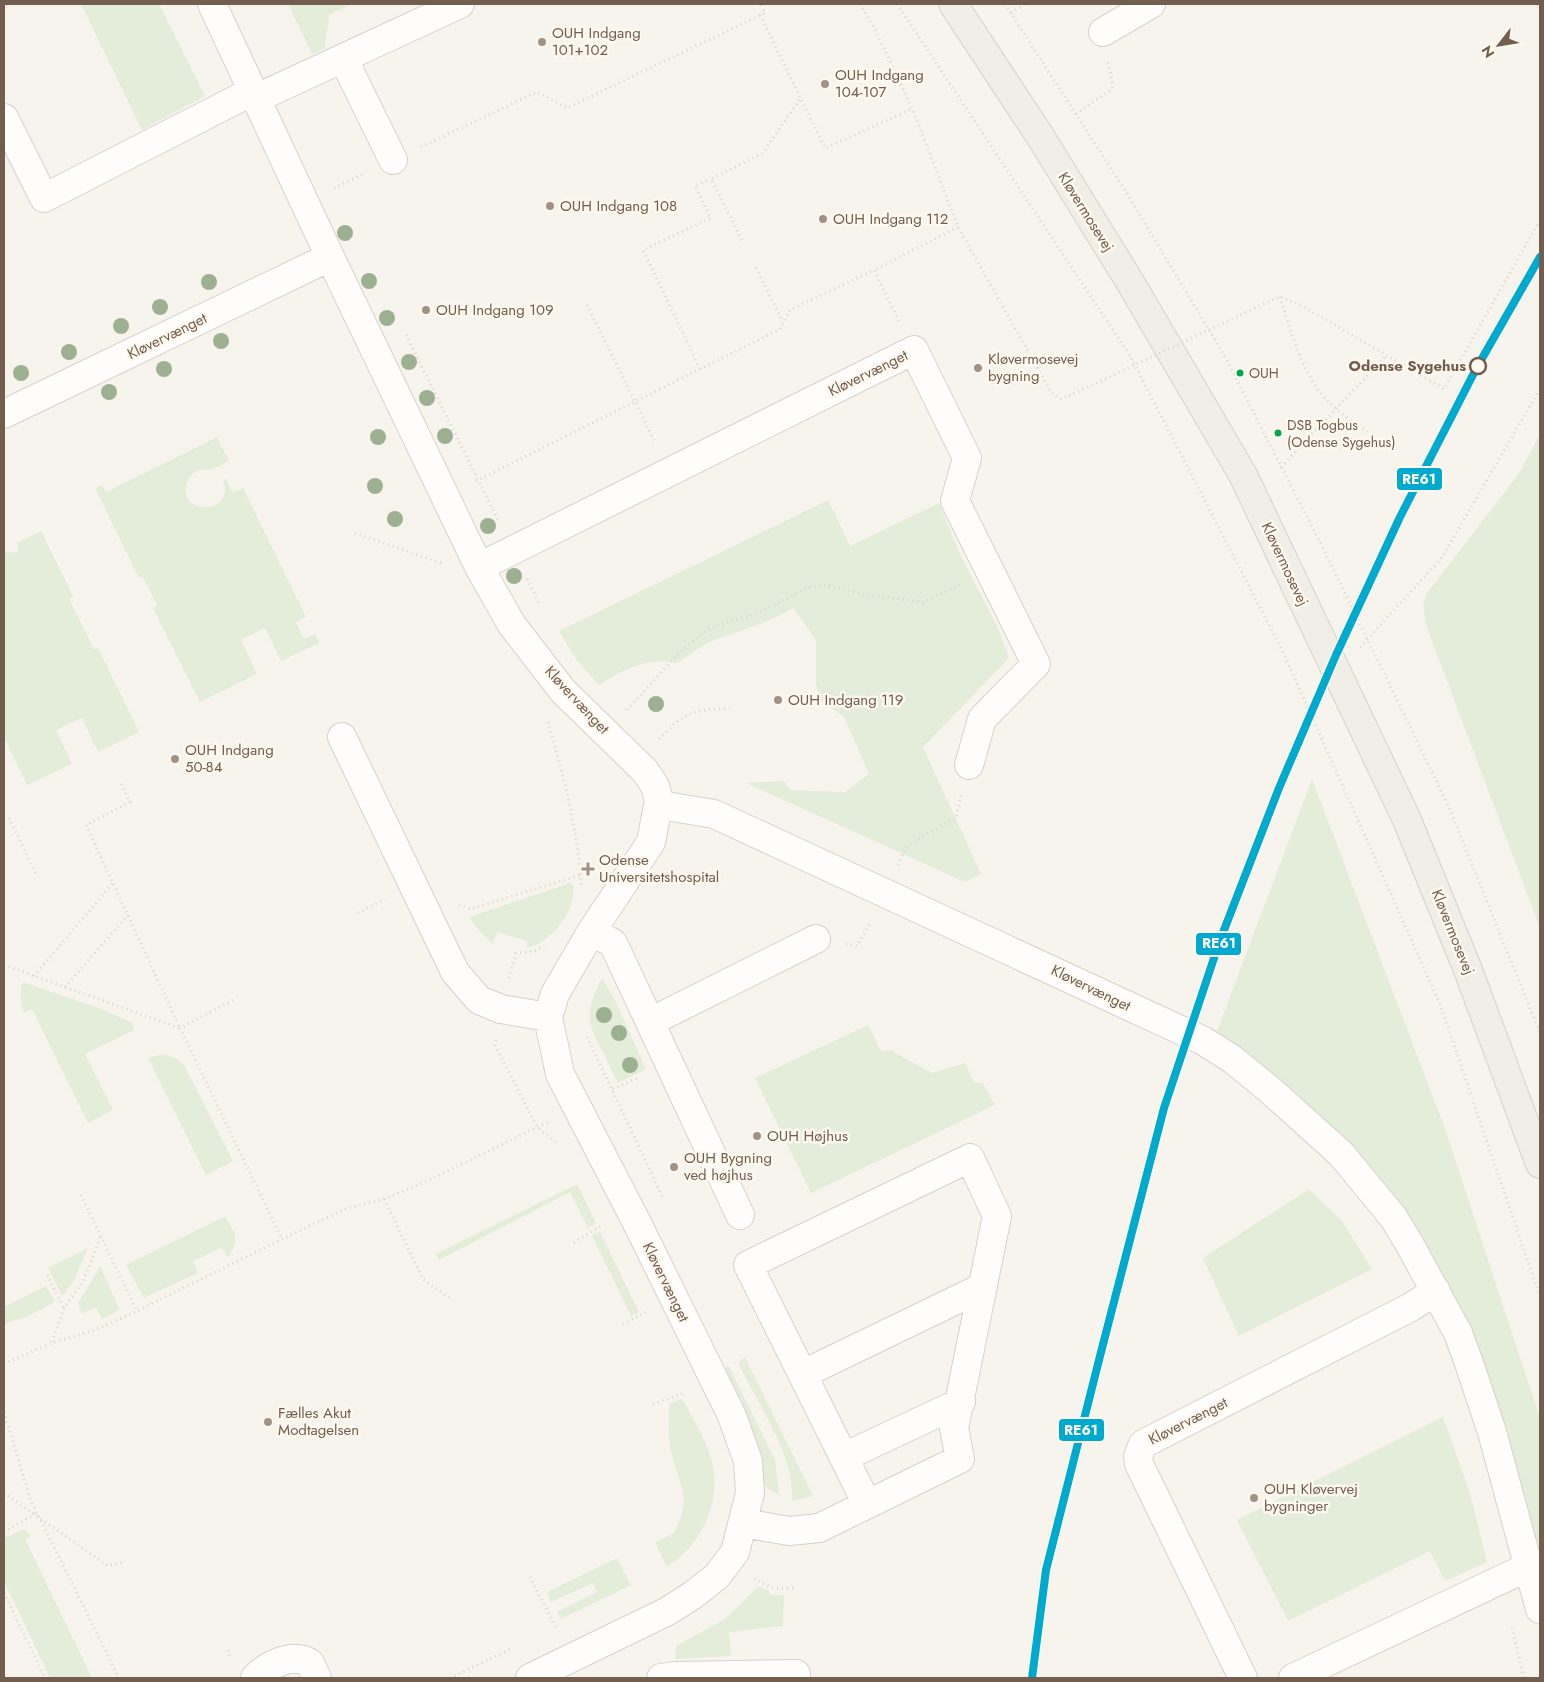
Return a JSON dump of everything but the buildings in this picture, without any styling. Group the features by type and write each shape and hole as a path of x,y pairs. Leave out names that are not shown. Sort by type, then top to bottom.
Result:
{"main road":[{"name":"Kløvermosevej","path":"953,4 1044,144 1179,363 1243,475 1411,829 1468,970 1540,1164"}],"street":[{"name":"Kløvervænget","path":"212,4 330,257 479,567 512,625 563,690 645,771 655,786 660,805 651,842 591,932 555,994 548,1017 560,1074 638,1225 732,1416 748,1461 750,1493 744,1524 735,1552 717,1576 693,1595 644,1623 530,1678"},
{"path":"4,118 44,198 255,95 343,58 460,4"},
{"path":"1103,32 1151,4"},
{"path":"343,58 393,160"},
{"name":"Kløvervænget","path":"4,414 330,257"},
{"name":"Kløvervænget","path":"479,567 914,350 967,458 955,501 1036,664 982,719 969,764"},
{"path":"342,737 403,894 455,972 479,1000 501,1009 548,1017"},
{"name":"Kløvervænget","path":"660,805 714,814 1202,1040 1232,1059 1270,1090 1341,1154 1393,1217 1458,1333 1492,1432 1530,1566 1540,1609"},
{"path":"591,932 613,943 740,1214"},
{"path":"650,1022 816,939"},
{"path":"744,1524 789,1531 819,1528 960,1459 954,1428 961,1402 997,1216 970,1158 748,1265 867,1504"},
{"path":"803,1374 983,1287"},
{"name":"Kløvervænget","path":"1243,1678 1139,1464 1140,1449 1143,1444 1402,1311 1436,1291"},
{"path":"849,1467 961,1402"},
{"path":"1293,1678 1530,1566"},
{"path":"255,1678 274,1664 297,1658 310,1663 317,1678"},
{"path":"661,1678 676,1676 796,1674 796,1678"}],"path":[{"path":"334,188 537,92 567,108 765,13 760,4"},
{"path":"860,4 876,31 912,109 958,227 1051,392 1060,399 1280,297 1299,304 1385,357 1444,389 1540,220"},
{"path":"898,4 1129,354 1282,650 1440,1004 1540,1297"},
{"path":"1005,4 1076,114 1108,94"},
{"path":"1011,13 1025,4"},
{"path":"760,15 824,148 912,109"},
{"path":"700,369 643,250 711,218 694,186 763,153 801,98"},
{"path":"711,179 742,240"},
{"path":"330,180 338,197"},
{"path":"446,496 780,329 790,310 958,227"},
{"path":"756,268 783,322"},
{"path":"874,270 914,350"},
{"path":"1280,297 1294,344 1312,379 1335,408 1374,436"},
{"path":"588,305 670,472"},
{"path":"404,330 543,609"},
{"path":"1281,467 1385,357"},
{"path":"1338,674 1410,590 1441,559 1540,389"},
{"path":"355,533 446,565"},
{"path":"622,716 679,653 709,628 740,616 761,612 809,587 826,585 862,594 923,602 990,570"},
{"path":"653,745 685,715 701,709 730,709"},
{"path":"547,721 566,788 581,892"},
{"path":"121,784 130,802 86,825 180,1028 282,1239"},
{"path":"9,818 36,874"},
{"path":"895,871 907,845 956,818"},
{"path":"358,913 403,894 471,909 580,875"},
{"path":"34,976 113,883"},
{"path":"65,987 128,915"},
{"path":"862,939 874,917"},
{"path":"548,943 535,951 516,953 501,1009 495,1044 537,1127 566,1150"},
{"path":"4,965 180,1028 233,1000"},
{"path":"585,1033 666,1203"},
{"path":"4,1364 52,1343 95,1330 348,1208 384,1199 427,1181 578,1108"},
{"path":"81,1195 137,1311"},
{"path":"384,1199 423,1279 452,1300"},
{"path":"574,1243 603,1225 599,1217"},
{"path":"52,1343 64,1308 83,1282 100,1236"},
{"path":"47,1275 64,1308"},
{"path":"642,1304 651,1321"},
{"path":"622,1324 646,1312"},
{"path":"682,1386 689,1401"},
{"path":"652,1404 685,1393"},
{"path":"4,1412 30,1500 119,1678"},
{"path":"4,1493 108,1566 124,1562"},
{"path":"4,1532 37,1513"},
{"path":"750,1585 776,1528"},
{"path":"530,1577 556,1628"},
{"path":"753,1579 773,1588 797,1589"},
{"path":"1501,1580 1524,1678"},
{"path":"4,1593 45,1678"},
{"path":"548,1632 565,1624"},
{"path":"450,1678 522,1644"}],"green space":[{"path":"81,4 159,4 205,96 142,130"},
{"path":"288,4 352,4 329,15 325,49 312,54"},
{"path":"1540,434 1540,928 1426,625 1423,602 1428,592 1520,472"},
{"path":"217,437 229,461 209,470 199,470 194,473 187,483 186,494 190,501 197,506 206,507 214,506 221,501 225,492 223,480 226,479 233,493 243,488 306,617 296,622 304,639 315,634 319,643 281,661 265,628 241,640 257,674 200,702 153,608 157,605 143,577 139,578 95,488 102,485 106,492"},
{"path":"828,500 850,546 939,503 960,554 999,630 1009,658 923,747 981,874 965,882 746,783 784,781 790,790 845,792 869,774 844,717 820,700 816,684 816,640 793,608 764,623 709,642 677,663 646,663 627,669 599,685 576,659 559,631"},
{"path":"41,531 73,596 69,599 94,649 98,648 139,732 98,752 82,718 56,730 72,764 27,785 4,737 4,553 18,552 17,543"},
{"path":"1312,779 1444,1126 1540,1418 1540,1555 1488,1377 1463,1314 1407,1216 1355,1152 1297,1094 1216,1034"},
{"path":"570,883 573,885 573,895 567,915 545,940 536,945 527,948 527,941 497,932 493,944 481,933 469,917"},
{"path":"603,980 614,998 646,1069 618,1083 591,1026 590,1011 592,1003 600,981"},
{"path":"23,982 101,1009 133,1023 134,1030 85,1054 113,1110 88,1123 32,1009 24,1013 20,998"},
{"path":"868,1025 881,1051 890,1050 932,1073 965,1063 974,1083 983,1083 995,1105 811,1193 755,1078"},
{"path":"163,1054 175,1058 184,1065 233,1161 206,1175 148,1058"},
{"path":"577,1184 596,1223 588,1228 570,1192 439,1260 436,1254"},
{"path":"1309,1189 1342,1221 1372,1269 1239,1336 1203,1258"},
{"path":"225,1216 235,1237 232,1252 228,1258 222,1248 193,1261 198,1273 144,1298 126,1265"},
{"path":"600,1232 639,1312 631,1316 592,1236"},
{"path":"88,1248 73,1282 62,1296 48,1268"},
{"path":"100,1266 120,1310 102,1319 96,1307 82,1314 78,1303"},
{"path":"46,1286 55,1302 28,1316 4,1324 4,1307"},
{"path":"745,1357 813,1496 792,1501 788,1466 782,1449 740,1366 739,1361"},
{"path":"729,1366 775,1460 779,1495 767,1488 763,1481 717,1371"},
{"path":"682,1399 709,1453 714,1472 713,1501 704,1527 697,1538 678,1559 667,1567 655,1542 674,1533 683,1511 683,1494 669,1443 669,1404"},
{"path":"1443,1417 1470,1493 1487,1562 1445,1581 1430,1551 1288,1621 1237,1520"},
{"path":"24,1529 31,1536 25,1539 92,1678 50,1678 4,1581 4,1538"},
{"path":"617,1558 631,1585 561,1619 557,1612 597,1592 593,1583 551,1602 547,1592"},
{"path":"758,1587 768,1590 771,1595 784,1595 783,1626 729,1632 731,1656 675,1659 676,1646 725,1619"}],"transit line":[{"name":"RE61","path":"1032,1678 1046,1570 1100,1356 1164,1108 1219,943 1279,788 1336,655 1400,517 1476,369 1540,257"}],"place":[{"name":"OUH Indgang 101+102","path":"542,42"},
{"name":"OUH Indgang 104-107","path":"825,84"},
{"name":"OUH Indgang 108","path":"550,206"},
{"name":"OUH Indgang 112","path":"823,219"},
{"name":"OUH Indgang 109","path":"426,310"},
{"name":"Odense Sygehus","path":"1478,366"},
{"name":"Kløvermosevej bygning","path":"978,368"},
{"name":"OUH","path":"1240,373"},
{"name":"DSB Togbus (Odense Sygehus)","path":"1278,433"},
{"name":"OUH Indgang 119","path":"778,700"},
{"name":"OUH Indgang 50-84","path":"175,759"},
{"name":"Odense Universitetshospital","path":"588,869"},
{"name":"OUH Højhus","path":"757,1136"},
{"name":"OUH Bygning ved højhus","path":"674,1167"},
{"name":"Fælles Akut Modtagelsen","path":"268,1422"},
{"name":"OUH Kløvervej bygninger","path":"1254,1498"}]}
